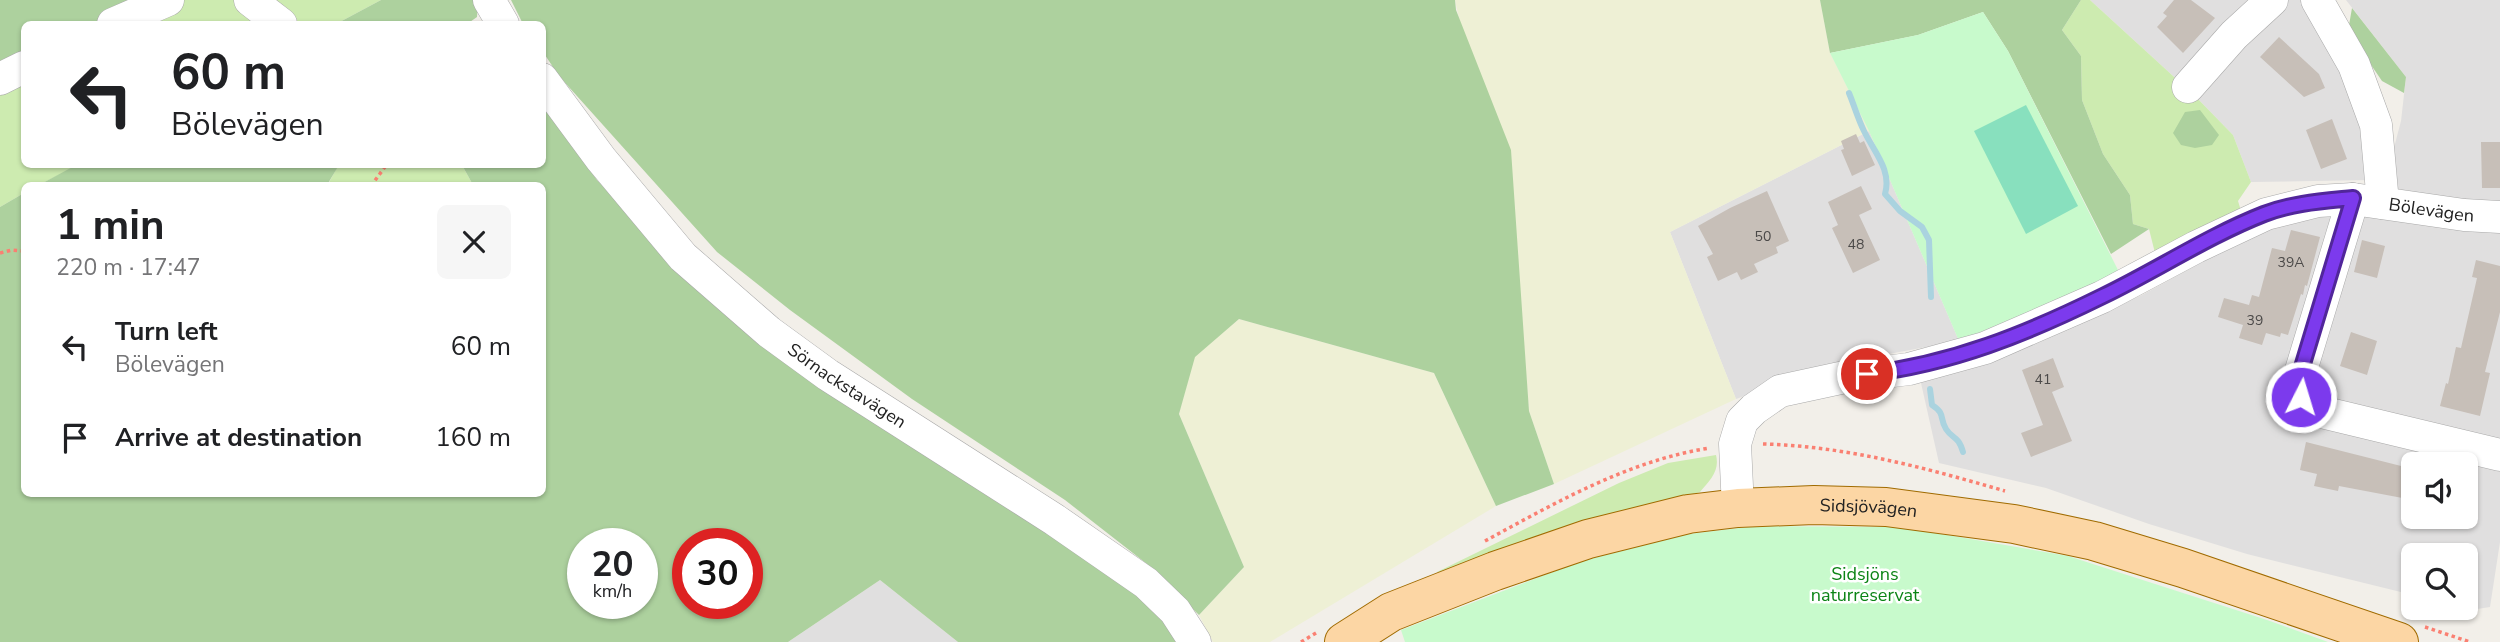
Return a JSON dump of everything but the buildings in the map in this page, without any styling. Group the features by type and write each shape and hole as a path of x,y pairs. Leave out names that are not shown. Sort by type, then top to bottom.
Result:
{"main road":[{"name":"Sidsjövägen","path":"1344,642 1391,612 1495,571 1588,539 1688,514 1738,508 1814,505 1886,507 2014,524 2094,541 2183,568 2399,642"}],"street":[{"path":"120,21 168,0"},
{"path":"250,0 277,21"},
{"path":"489,0 500,21"},
{"path":"2188,87 2234,35 2272,0"},
{"path":"2317,0 2354,65 2376,125 2368,201 2299,377 2301,397 2313,410 2500,455"},
{"path":"0,79 21,68"},
{"name":"Sörnackstavägen","path":"546,84 601,159 682,257 769,332 828,375 1055,520 1146,583 1175,611 1195,642"},
{"name":"Bölevägen","path":"1738,508 1735,444 1742,421 1754,408 1780,391 1845,377 1909,369 1985,348 2102,297 2196,247 2266,214 2318,201 2368,201 2465,215 2500,217"}],"path":[{"path":"0,253 21,251"}],"shaded area":[{"path":"2090,0 2303,0 2359,99 2370,180 2251,182 2233,135 2196,97"},
{"path":"2346,0 2500,0 2500,206 2459,205 2398,189 2391,159 2401,121 2406,77"},
{"path":"1869,131 1959,341 1845,362 1736,399 1670,232"},
{"path":"2362,210 2500,224 2500,542 2490,607 2478,609 2478,543 2401,543 2401,592 2247,554 2046,488 1939,463 1921,383 2040,342 2142,295 2246,238 2297,216"},
{"path":"880,580 958,642 788,642"}],"green space":[{"path":"0,0 143,0 102,21 21,21 21,64 0,75"},
{"path":"143,0 381,0 342,21 102,21"},
{"path":"381,0 478,0 477,17 471,21 342,21"},
{"path":"511,0 1455,0 1456,10 1511,150 1529,411 1554,484 1496,506 1434,373 1239,319 1195,357 1179,414 1244,567 1199,615 1147,564 1065,500 912,399 790,310 717,252 559,76 546,56 546,21 522,21"},
{"path":"1455,0 1820,0 1830,53 1869,131 1670,232 1736,399 1554,484 1529,411 1521,311"},
{"path":"1820,0 2081,0 2062,30 2081,56 2082,100 2103,154 2130,195 2133,224 2149,229 2111,254 2008,51 1983,12 1918,35 1830,53"},
{"path":"2081,0 2090,0 2196,97 2233,135 2251,182 2238,201 2242,214 2155,253 2149,229 2133,224 2130,195 2103,154 2082,100 2081,56 2062,30"},
{"path":"2352,8 2406,77 2404,93 2382,81 2348,31"},
{"path":"1983,12 2008,51 2120,274 1959,341 1869,131 1830,53 1918,35"},
{"path":"21,64 21,168 72,168 45,182 21,182 21,195 0,207 0,75"},
{"path":"2026,105 2078,206 2026,234 1974,131"},
{"path":"546,109 597,180 689,280 1127,584 1166,622 1180,642 958,642 880,580 788,642 0,642 0,207 21,195 21,497 546,497 546,182 471,182 464,168 546,168"},
{"path":"2200,110 2219,135 2212,145 2195,148 2181,145 2173,133 2185,112"},
{"path":"71,168 337,168 329,182 45,182"},
{"path":"337,168 464,168 471,182 329,182"},
{"path":"1239,319 1434,373 1496,506 1270,642 1213,642 1199,615 1244,567 1179,414 1194,357"},
{"path":"1716,455 1715,471 1700,492 1440,575 1437,572 1619,483 1668,463"},
{"name":"Sidsjöns naturreservat","path":"1756,526 1901,527 2068,556 2328,642 1405,642 1401,630 1582,561 1689,534"}],"waterway":[{"path":"1849,93 1884,169 1887,185 1885,194 1900,211 1922,227 1929,240 1931,297"},
{"path":"1930,389 1932,405 1941,414 1946,429 1957,440 1963,452"}],"route":[{"path":"1867,374 1909,369 1985,348 2102,297 2196,247 2266,214 2318,201 2353,198 2299,377 2301,397"}]}
